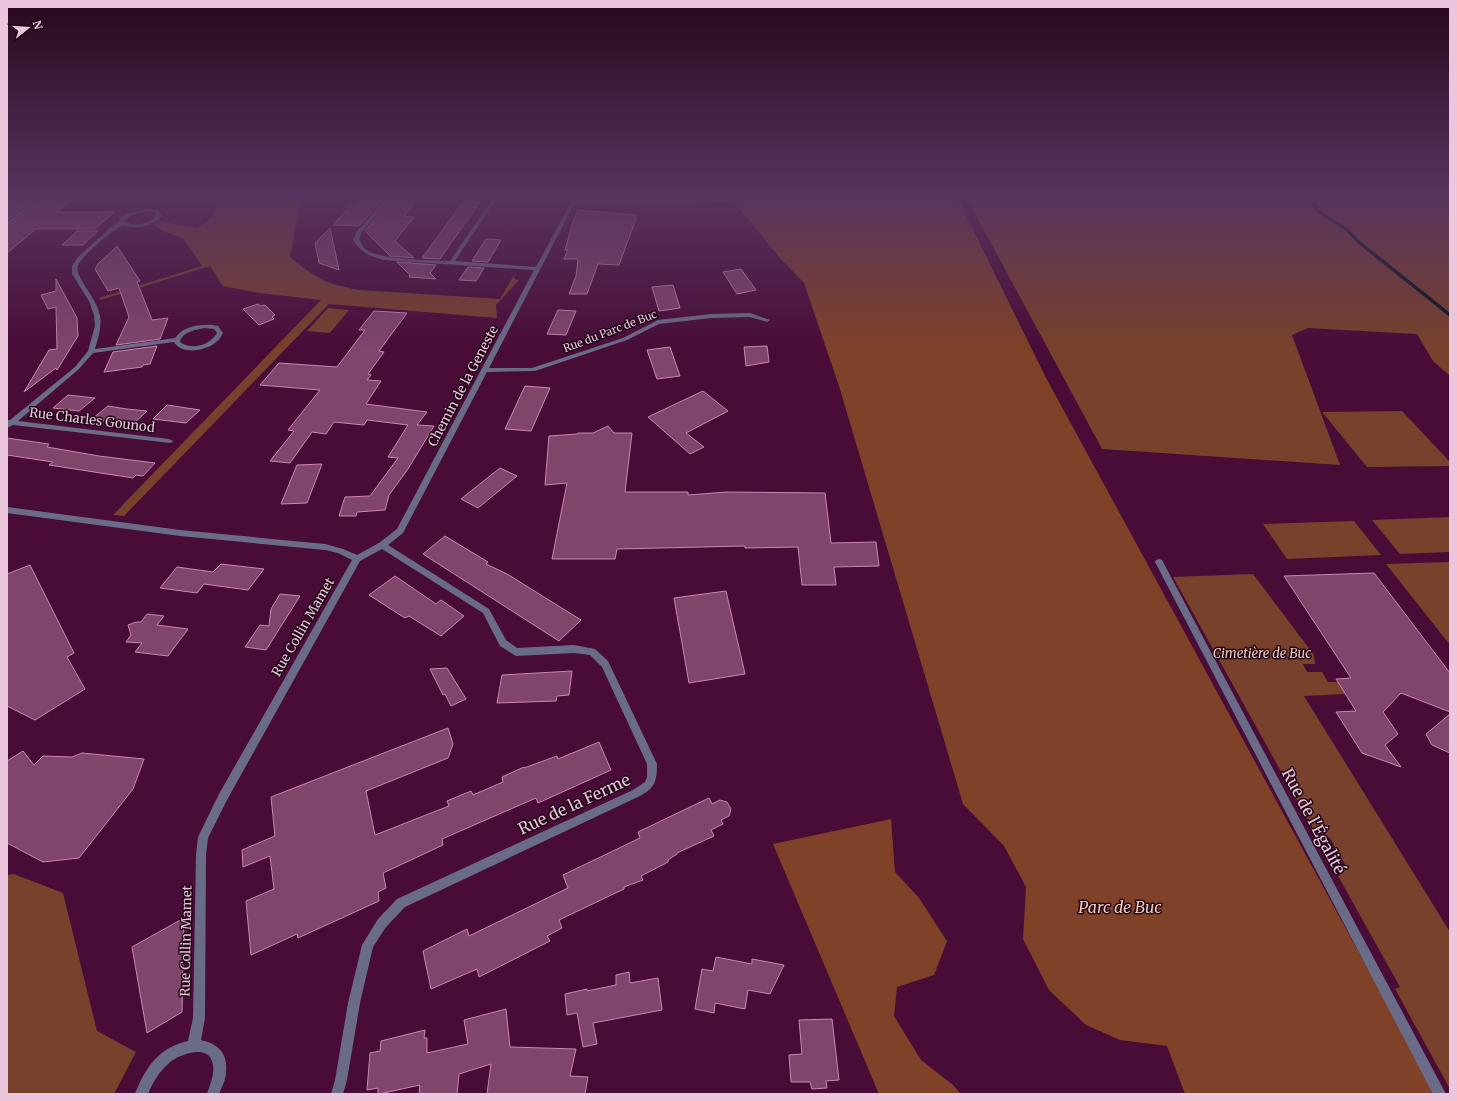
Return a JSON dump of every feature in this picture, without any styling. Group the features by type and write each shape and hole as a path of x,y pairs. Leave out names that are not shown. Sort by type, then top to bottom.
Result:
{"street":[{"path":"8,423 77,368 91,350 98,326 97,314 92,301 75,274 75,266 80,258 93,246"},
{"path":"359,246 369,255 384,258 538,269"},
{"path":"451,262 462,246"},
{"name":"Chemin de la Geneste","path":"356,559 382,545 400,530 550,246"},
{"name":"Rue du Parc de Buc","path":"485,370 533,370 625,339 658,322 711,316 750,314 767,320"},
{"path":"91,350 177,340 184,332 197,327 210,326 219,329 220,332 216,340 197,348 184,348 179,346 177,340"},
{"name":"Rue Charles Gounod","path":"8,423 169,441"},
{"path":"7,510 180,533 325,547 340,551 356,559"},
{"name":"Rue de la Ferme","path":"337,1094 341,1080 354,1003 368,945 382,922 401,903 630,796 646,788 652,778 652,764 605,664 592,652 574,649 516,652 502,643 486,611 382,545"},
{"name":"Rue Collin Mamet","path":"194,1044 199,1018 202,838 223,797 356,559"},
{"name":"Rue de l'Égalité","path":"1159,562 1440,1094"},
{"path":"141,1094 147,1079 165,1058 175,1051 194,1044 205,1046 214,1051 219,1060 220,1073 213,1094"}],"green space":[{"path":"189,246 292,246 290,257 307,271 330,283 360,290 500,299 514,275 515,279 519,280 496,305 497,318 329,304 124,516 113,515 321,300 259,293 223,286 210,266 100,300 99,298 202,266"},
{"name":"Parc de Buc","path":"770,246 981,246 1045,376 1436,1094 1185,1094 1167,1046 1120,1040 1086,1025 1049,990 1023,939 1026,887 1004,846 963,804 839,386 804,283"},
{"path":"993,246 1450,246 1450,376 1433,361 1417,334 1308,328 1292,335 1340,465 1102,449"},
{"path":"328,308 349,310 330,333 307,331"},
{"path":"1402,411 1450,462 1450,466 1367,467 1322,412"},
{"path":"1450,517 1450,552 1400,554 1372,520"},
{"path":"1354,521 1381,555 1287,559 1263,524"},
{"path":"1450,562 1450,645 1386,564"},
{"name":"Cimetière de Buc","path":"1253,574 1314,655 1315,664 1303,664 1307,672 1322,672 1328,682 1338,682 1346,694 1304,696 1450,932 1450,1089 1395,989 1400,987 1338,876 1347,868 1330,838 1314,831 1173,577"},
{"path":"891,819 895,872 919,898 947,941 934,975 897,987 894,1016 921,1060 953,1085 961,1094 879,1094 773,844"},
{"path":"14,874 63,893 97,1031 136,1052 114,1094 7,1094 7,875"}],"building":[{"path":"7,246 15,246 7,253"},
{"path":"117,246 140,281 137,282 152,320 168,318 160,339 116,345 129,317 119,288 108,291 95,269 98,264"},
{"path":"316,246 334,246 339,270 319,263"},
{"path":"380,246 401,246 414,258 390,256"},
{"path":"431,246 449,246 440,259 422,258"},
{"path":"481,246 497,246 488,262 472,261"},
{"path":"566,246 626,246 619,265 598,264 587,294 569,294 576,276 578,259 564,259 568,250 565,250"},
{"path":"397,262 436,265 430,273 436,279 409,277 410,275"},
{"path":"468,267 484,268 476,281 459,280"},
{"path":"741,269 756,290 737,294 723,272"},
{"path":"56,279 77,318 78,336 57,370 56,368 24,392 49,350 57,349 56,307 48,309 41,295 56,291"},
{"path":"673,285 680,308 659,311 652,287"},
{"path":"258,304 261,306 265,305 275,315 272,317 274,319 259,325 243,309"},
{"path":"558,310 576,311 566,335 547,334"},
{"path":"374,311 407,313 379,351 384,352 368,374 371,375 367,380 381,381 366,404 427,412 417,425 434,426 408,469 389,495 385,510 357,512 356,516 339,516 345,497 370,496 398,458 388,457 408,425 367,420 364,425 334,422 326,434 312,432 290,463 270,461 294,431 288,430 320,390 260,385 279,363 337,367 365,330 359,330"},
{"path":"157,346 150,364 143,365 142,367 104,372 113,352"},
{"path":"767,346 769,362 746,366 744,347"},
{"path":"670,347 680,376 657,379 647,350"},
{"path":"525,386 550,388 531,431 505,429"},
{"path":"703,391 728,411 686,433 704,447 690,454 648,417"},
{"path":"68,395 95,398 79,411 53,408"},
{"path":"167,405 200,410 186,423 153,419"},
{"path":"108,406 147,411 132,425 92,419"},
{"path":"608,426 614,433 632,433 625,492 688,492 688,495 727,492 825,493 831,543 876,542 879,566 834,567 836,585 802,585 798,547 745,548 745,546 617,549 615,559 552,559 567,483 545,485 549,436 593,433"},
{"path":"7,438 49,444 47,447 99,456 155,463 143,476 136,475 133,478 49,465 53,462 7,455"},
{"path":"322,464 307,503 281,504 297,465"},
{"path":"500,468 517,476 478,508 461,499"},
{"path":"445,536 488,562 486,564 507,574 581,620 559,641 423,554"},
{"path":"221,564 264,569 248,590 204,584 197,593 160,588 177,567 213,572"},
{"path":"30,565 74,653 67,657 85,689 35,720 7,706 7,574"},
{"path":"1374,573 1450,673 1450,712 1401,693 1383,712 1398,734 1385,745 1401,767 1362,753 1336,712 1356,711 1336,679 1351,678 1284,576"},
{"path":"395,576 436,604 441,600 464,616 441,636 409,616 405,618 369,595"},
{"path":"726,591 745,674 689,683 674,598"},
{"path":"280,594 300,596 266,650 245,647 260,625 269,626 271,609"},
{"path":"147,614 164,616 157,625 188,629 168,656 135,652 142,643 126,642 131,635 128,625 141,622"},
{"path":"447,668 466,699 451,706 445,694 443,695 430,669"},
{"path":"572,671 569,695 557,696 556,701 497,703 502,675"},
{"path":"1450,714 1450,753 1432,745 1426,734"},
{"path":"448,728 453,744 448,758 366,791 375,835 449,806 447,801 471,791 473,795 503,782 502,777 524,767 557,756 558,759 599,742 611,770 538,803 536,798 442,839 443,845 383,873 386,888 378,892 379,901 298,938 297,934 251,955 246,901 274,889 270,856 243,867 242,850 275,836 271,797"},
{"path":"23,751 34,765 43,756 72,757 82,753 144,759 133,789 79,858 43,862 7,843 7,761"},
{"path":"709,798 712,804 720,800 727,802 731,809 729,816 721,820 723,824 711,830 714,836 677,853 668,860 668,862 641,876 643,880 624,887 624,889 559,920 562,928 547,936 550,941 479,977 477,969 431,989 423,951 467,929 469,936 568,888 563,875 640,838 638,832"},
{"path":"184,918 182,1012 147,1033 132,947"},
{"path":"716,957 752,964 752,959 784,965 770,994 748,990 745,1009 715,1003 714,1013 695,1009 702,969 713,971"},
{"path":"629,972 630,983 658,978 662,1010 593,1023 597,1044 583,1047 577,1013 567,1015 565,994 616,985 616,975"},
{"path":"506,1009 510,1047 576,1049 570,1076 588,1077 585,1094 487,1094 491,1064 459,1074 457,1094 419,1094 420,1085 379,1094 378,1088 367,1090 370,1053 380,1051 381,1041 425,1030 424,1038 427,1038 427,1053 468,1044 464,1020"},
{"path":"832,1019 839,1080 826,1081 827,1088 812,1089 810,1082 791,1082 789,1055 802,1054 799,1020"}],"waterway":[{"path":"1364,246 1450,315"}]}
